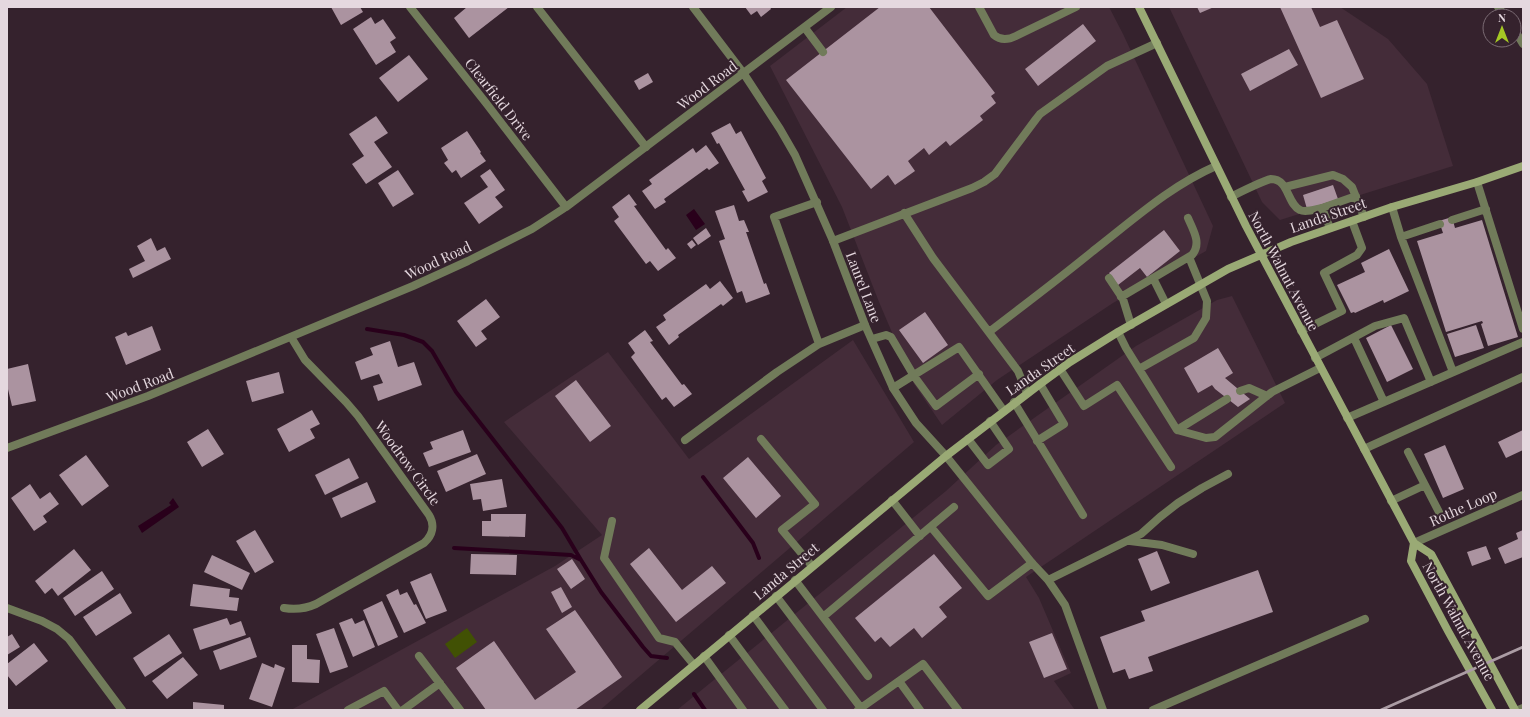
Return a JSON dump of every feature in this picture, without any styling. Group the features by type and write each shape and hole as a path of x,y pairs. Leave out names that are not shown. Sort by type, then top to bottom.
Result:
{"main road":[{"name":"North Walnut Avenue","path":"1139,7 1231,197 1391,501 1414,543 1431,554 1515,710"},
{"name":"Landa Street","path":"640,710 892,500 1014,402 1060,369 1118,332 1228,269 1261,254 1330,228 1523,166"},
{"name":"North Walnut Avenue","path":"1414,543 1411,561 1492,710"}],"street":[{"name":"Clearfield Drive","path":"410,7 566,208"},
{"path":"537,7 646,147"},
{"name":"Laurel Lane","path":"693,7 744,74 795,155 817,202 865,325 893,388 916,423 946,456 1032,563 1048,580 1065,606 1103,710"},
{"name":"Wood Road","path":"7,448 148,396 291,337 413,286 468,261 532,229 566,208 831,7"},
{"path":"979,7 994,35 997,38 1007,39 1076,7"},
{"path":"805,28 823,52"},
{"path":"833,242 904,213 965,191 984,182 995,174 1002,166 1012,149 1040,114 1107,66 1157,43"},
{"path":"989,332 1055,282 1152,203 1194,175 1216,166"},
{"path":"1285,187 1333,174 1343,178 1352,187 1364,217"},
{"path":"1231,197 1271,179 1279,182 1285,187 1291,200 1300,210 1307,211 1322,208 1356,196"},
{"path":"1477,182 1523,329"},
{"path":"817,202 774,217 819,344"},
{"path":"1322,208 1330,228"},
{"path":"1392,208 1401,237 1453,372"},
{"path":"1452,220 1486,209"},
{"path":"904,213 933,258 1018,371 1027,393"},
{"path":"1121,297 1189,257 1195,251 1197,238 1188,218"},
{"path":"1301,331 1342,311 1324,273 1357,254 1362,248 1352,221"},
{"path":"1401,237 1440,224"},
{"path":"1139,369 1194,338 1206,318 1207,301 1189,257"},
{"path":"1108,278 1121,297 1131,325"},
{"path":"1153,278 1166,304"},
{"path":"1315,358 1375,326 1404,318 1431,382"},
{"path":"685,440 819,344 865,325"},
{"path":"1118,332 1126,348 1177,430 1206,438 1215,437 1278,389 1320,368"},
{"path":"872,339 886,335 891,337 914,376 936,406 978,374"},
{"name":"Woodrow Circle","path":"284,608 295,610 316,604 424,542 430,535 433,524 429,515 358,416 305,360 291,337"},
{"path":"1354,338 1384,402"},
{"path":"1347,418 1523,342"},
{"path":"893,388 959,347 1004,411"},
{"path":"1060,369 1084,406 1117,385 1171,467"},
{"path":"1364,449 1523,377"},
{"path":"1037,441 1064,424 1040,384"},
{"path":"1240,391 1249,388 1267,396"},
{"path":"1177,430 1226,398"},
{"path":"1014,402 1083,515"},
{"path":"968,439 988,465 1009,449 990,422"},
{"path":"761,439 815,504 782,530 812,566"},
{"path":"1408,452 1439,512"},
{"path":"1048,580 1130,541 1141,534 1178,503 1228,474"},
{"path":"1391,501 1425,485"},
{"name":"Rothe Loop","path":"1414,543 1523,495"},
{"path":"892,500 920,536"},
{"path":"823,617 954,507"},
{"path":"612,521 604,558 659,638 675,642 694,665"},
{"path":"931,527 988,596 1032,563"},
{"path":"1130,541 1162,545 1193,554"},
{"path":"795,580 868,676"},
{"path":"776,596 859,709 923,664 958,710"},
{"path":"7,608 42,621 57,629 69,639 122,710"},
{"path":"753,615 823,710"},
{"path":"1153,710 1365,619"},
{"path":"729,635 785,710"},
{"path":"418,656 460,710"},
{"path":"704,656 743,710"},
{"path":"898,681 920,710"},
{"path":"402,710 440,683"},
{"path":"348,710 384,691 398,710"},
{"path":"1518,710 1523,708"}],"shaded area":[{"path":"847,7 1109,7 1213,226 1206,251 1113,303 997,380 942,425 914,384 879,302 842,207 770,66"},
{"path":"1169,7 1340,7 1388,39 1427,84 1453,166 1280,220 1262,202"},
{"path":"694,209 705,224 696,230 686,215"},
{"path":"1232,296 1285,403 1026,577 1039,598 1071,673 1054,681 1075,710 677,710 946,491 996,445 1136,346 1217,300"},
{"path":"853,340 914,442 600,710 291,710 555,566 602,535 504,422 608,352 689,459"},
{"path":"173,498 179,507 142,533 138,526 171,505 169,503"}],"green space":[{"path":"467,628 477,642 455,658 445,644"}],"building":[{"path":"331,7 360,7 363,12 341,25"},
{"path":"467,7 509,7 469,38 454,18"},
{"path":"745,7 770,7 771,9 761,17 757,11 751,15"},
{"path":"880,7 929,7 995,93 991,96 996,103 980,116 983,120 950,146 946,141 929,155 924,148 908,161 915,171 895,185 888,175 871,189 786,80"},
{"path":"1197,7 1214,7 1200,13"},
{"path":"1280,7 1311,7 1320,27 1337,20 1364,79 1321,98"},
{"path":"371,17 375,24 383,19 396,38 390,42 396,52 376,65 353,29"},
{"path":"1083,24 1096,41 1038,86 1025,69"},
{"path":"1289,49 1298,65 1250,91 1241,74"},
{"path":"409,55 428,79 398,102 379,78"},
{"path":"648,73 653,82 639,90 634,81"},
{"path":"376,116 388,133 374,142 392,167 366,184 352,164 364,156 349,134"},
{"path":"730,123 736,134 741,131 766,178 762,181 768,192 748,202 742,191 745,190 719,143 717,144 711,133"},
{"path":"467,131 486,161 461,178 456,170 452,173 444,163 448,160 441,148"},
{"path":"706,145 719,163 709,170 707,168 664,199 666,202 655,209 642,191 652,184 649,180 693,148 696,153"},
{"path":"490,169 505,190 495,197 503,207 479,224 464,203 488,187 480,176"},
{"path":"398,170 414,194 393,207 378,183"},
{"path":"1333,185 1338,199 1307,209 1303,195"},
{"path":"629,194 637,205 634,206 666,250 668,248 676,258 658,271 650,261 646,264 614,221 619,217 612,207"},
{"path":"734,205 739,221 744,220 749,232 746,232 764,284 766,283 770,294 746,303 742,291 737,293 719,241 725,239 715,211"},
{"path":"1452,217 1455,228 1482,220 1518,337 1488,346 1481,324 1483,323 1482,321 1446,332 1417,241 1443,233 1439,221"},
{"path":"706,228 711,236 698,245 693,238"},
{"path":"1164,230 1180,251 1147,277 1140,268 1118,285 1109,273"},
{"path":"151,238 157,251 165,247 171,259 133,278 129,269 145,261 137,246"},
{"path":"692,240 696,245 691,249 687,244"},
{"path":"1389,249 1409,291 1384,303 1383,300 1355,313 1351,313 1337,285 1365,272 1361,263"},
{"path":"720,281 733,298 723,306 721,304 678,335 679,337 669,345 656,327 666,320 663,315 706,284 710,289"},
{"path":"486,299 500,317 481,331 487,339 476,347 457,321"},
{"path":"925,312 948,345 923,363 899,330"},
{"path":"1391,325 1413,369 1387,382 1366,338"},
{"path":"1476,325 1484,348 1455,357 1447,334"},
{"path":"152,326 161,350 126,365 115,337 126,332 128,336"},
{"path":"645,330 653,341 650,342 682,385 684,384 692,394 674,407 666,397 662,400 631,357 635,353 628,343"},
{"path":"390,341 398,367 414,362 422,385 378,401 373,386 383,383 379,374 361,380 355,362 373,355 370,348"},
{"path":"1218,348 1233,373 1225,378 1250,399 1238,407 1212,385 1198,393 1184,368"},
{"path":"28,364 36,401 12,406 7,385 7,369"},
{"path":"279,372 284,393 252,402 246,381"},
{"path":"576,380 611,426 590,442 555,396"},
{"path":"312,410 320,424 310,429 315,438 289,452 277,429"},
{"path":"208,429 224,454 202,467 187,442"},
{"path":"463,430 471,452 429,467 423,453 433,449 430,442"},
{"path":"1523,430 1523,450 1506,458 1498,442"},
{"path":"1445,445 1464,489 1443,498 1424,454"},
{"path":"477,454 486,474 446,492 437,471"},
{"path":"86,455 109,486 82,506 59,475"},
{"path":"748,457 781,496 756,518 723,478"},
{"path":"349,458 359,478 325,495 315,475"},
{"path":"502,479 507,507 483,511 481,499 473,500 470,484"},
{"path":"367,482 376,502 341,518 332,498"},
{"path":"30,484 40,499 50,492 59,504 43,516 47,522 34,531 11,498"},
{"path":"491,514 526,514 525,537 482,536 482,521 491,521"},
{"path":"255,530 274,562 255,573 236,541"},
{"path":"1523,530 1523,557 1505,564 1498,548 1518,539 1516,533"},
{"path":"1486,546 1491,559 1472,566 1467,552"},
{"path":"649,548 682,590 712,566 726,583 676,622 630,564"},
{"path":"74,549 91,570 58,596 52,588 45,594 35,581"},
{"path":"1157,551 1170,583 1151,591 1138,559"},
{"path":"471,554 517,555 516,575 470,574"},
{"path":"934,554 962,588 939,607 947,617 922,638 914,628 890,647 881,637 875,642 855,618"},
{"path":"212,555 250,573 242,590 204,572"},
{"path":"572,559 585,579 571,589 557,569"},
{"path":"1258,570 1273,612 1148,657 1153,671 1129,679 1125,669 1113,673 1100,637 1145,621 1141,611"},
{"path":"102,571 114,589 75,616 63,598"},
{"path":"431,573 447,611 426,619 410,582"},
{"path":"193,584 230,589 229,597 239,598 237,611 190,606"},
{"path":"561,587 572,607 562,613 551,592"},
{"path":"398,589 400,595 407,592 414,605 416,604 426,623 404,633 386,595"},
{"path":"120,593 132,613 96,636 83,617"},
{"path":"382,601 398,637 378,646 363,610"},
{"path":"575,610 622,677 575,710 486,710 456,668 494,641 535,700 576,672 546,629"},
{"path":"227,618 230,625 241,621 246,635 200,650 193,629"},
{"path":"352,618 355,624 364,620 375,647 353,657 339,623"},
{"path":"334,628 348,667 330,673 316,634"},
{"path":"1052,633 1067,669 1044,678 1029,642"},
{"path":"12,634 20,647 7,655 7,637"},
{"path":"169,634 182,653 145,677 133,658"},
{"path":"250,637 257,657 220,670 213,651"},
{"path":"34,643 48,661 16,686 7,675 7,664"},
{"path":"292,645 307,645 307,659 320,660 319,683 292,682"},
{"path":"183,657 198,675 167,699 152,681"},
{"path":"262,663 274,668 275,664 285,668 272,707 249,699"},
{"path":"193,702 224,705 224,710 193,710"}],"waterway":[{"path":"367,329 404,335 423,342 432,351 456,392 562,528 581,560"},
{"path":"703,477 753,543 759,558"},
{"path":"454,548 571,555 581,560 601,592 643,647 651,656 667,658"},
{"path":"694,694 705,710"}],"railway":[{"path":"1381,710 1523,647"}]}
